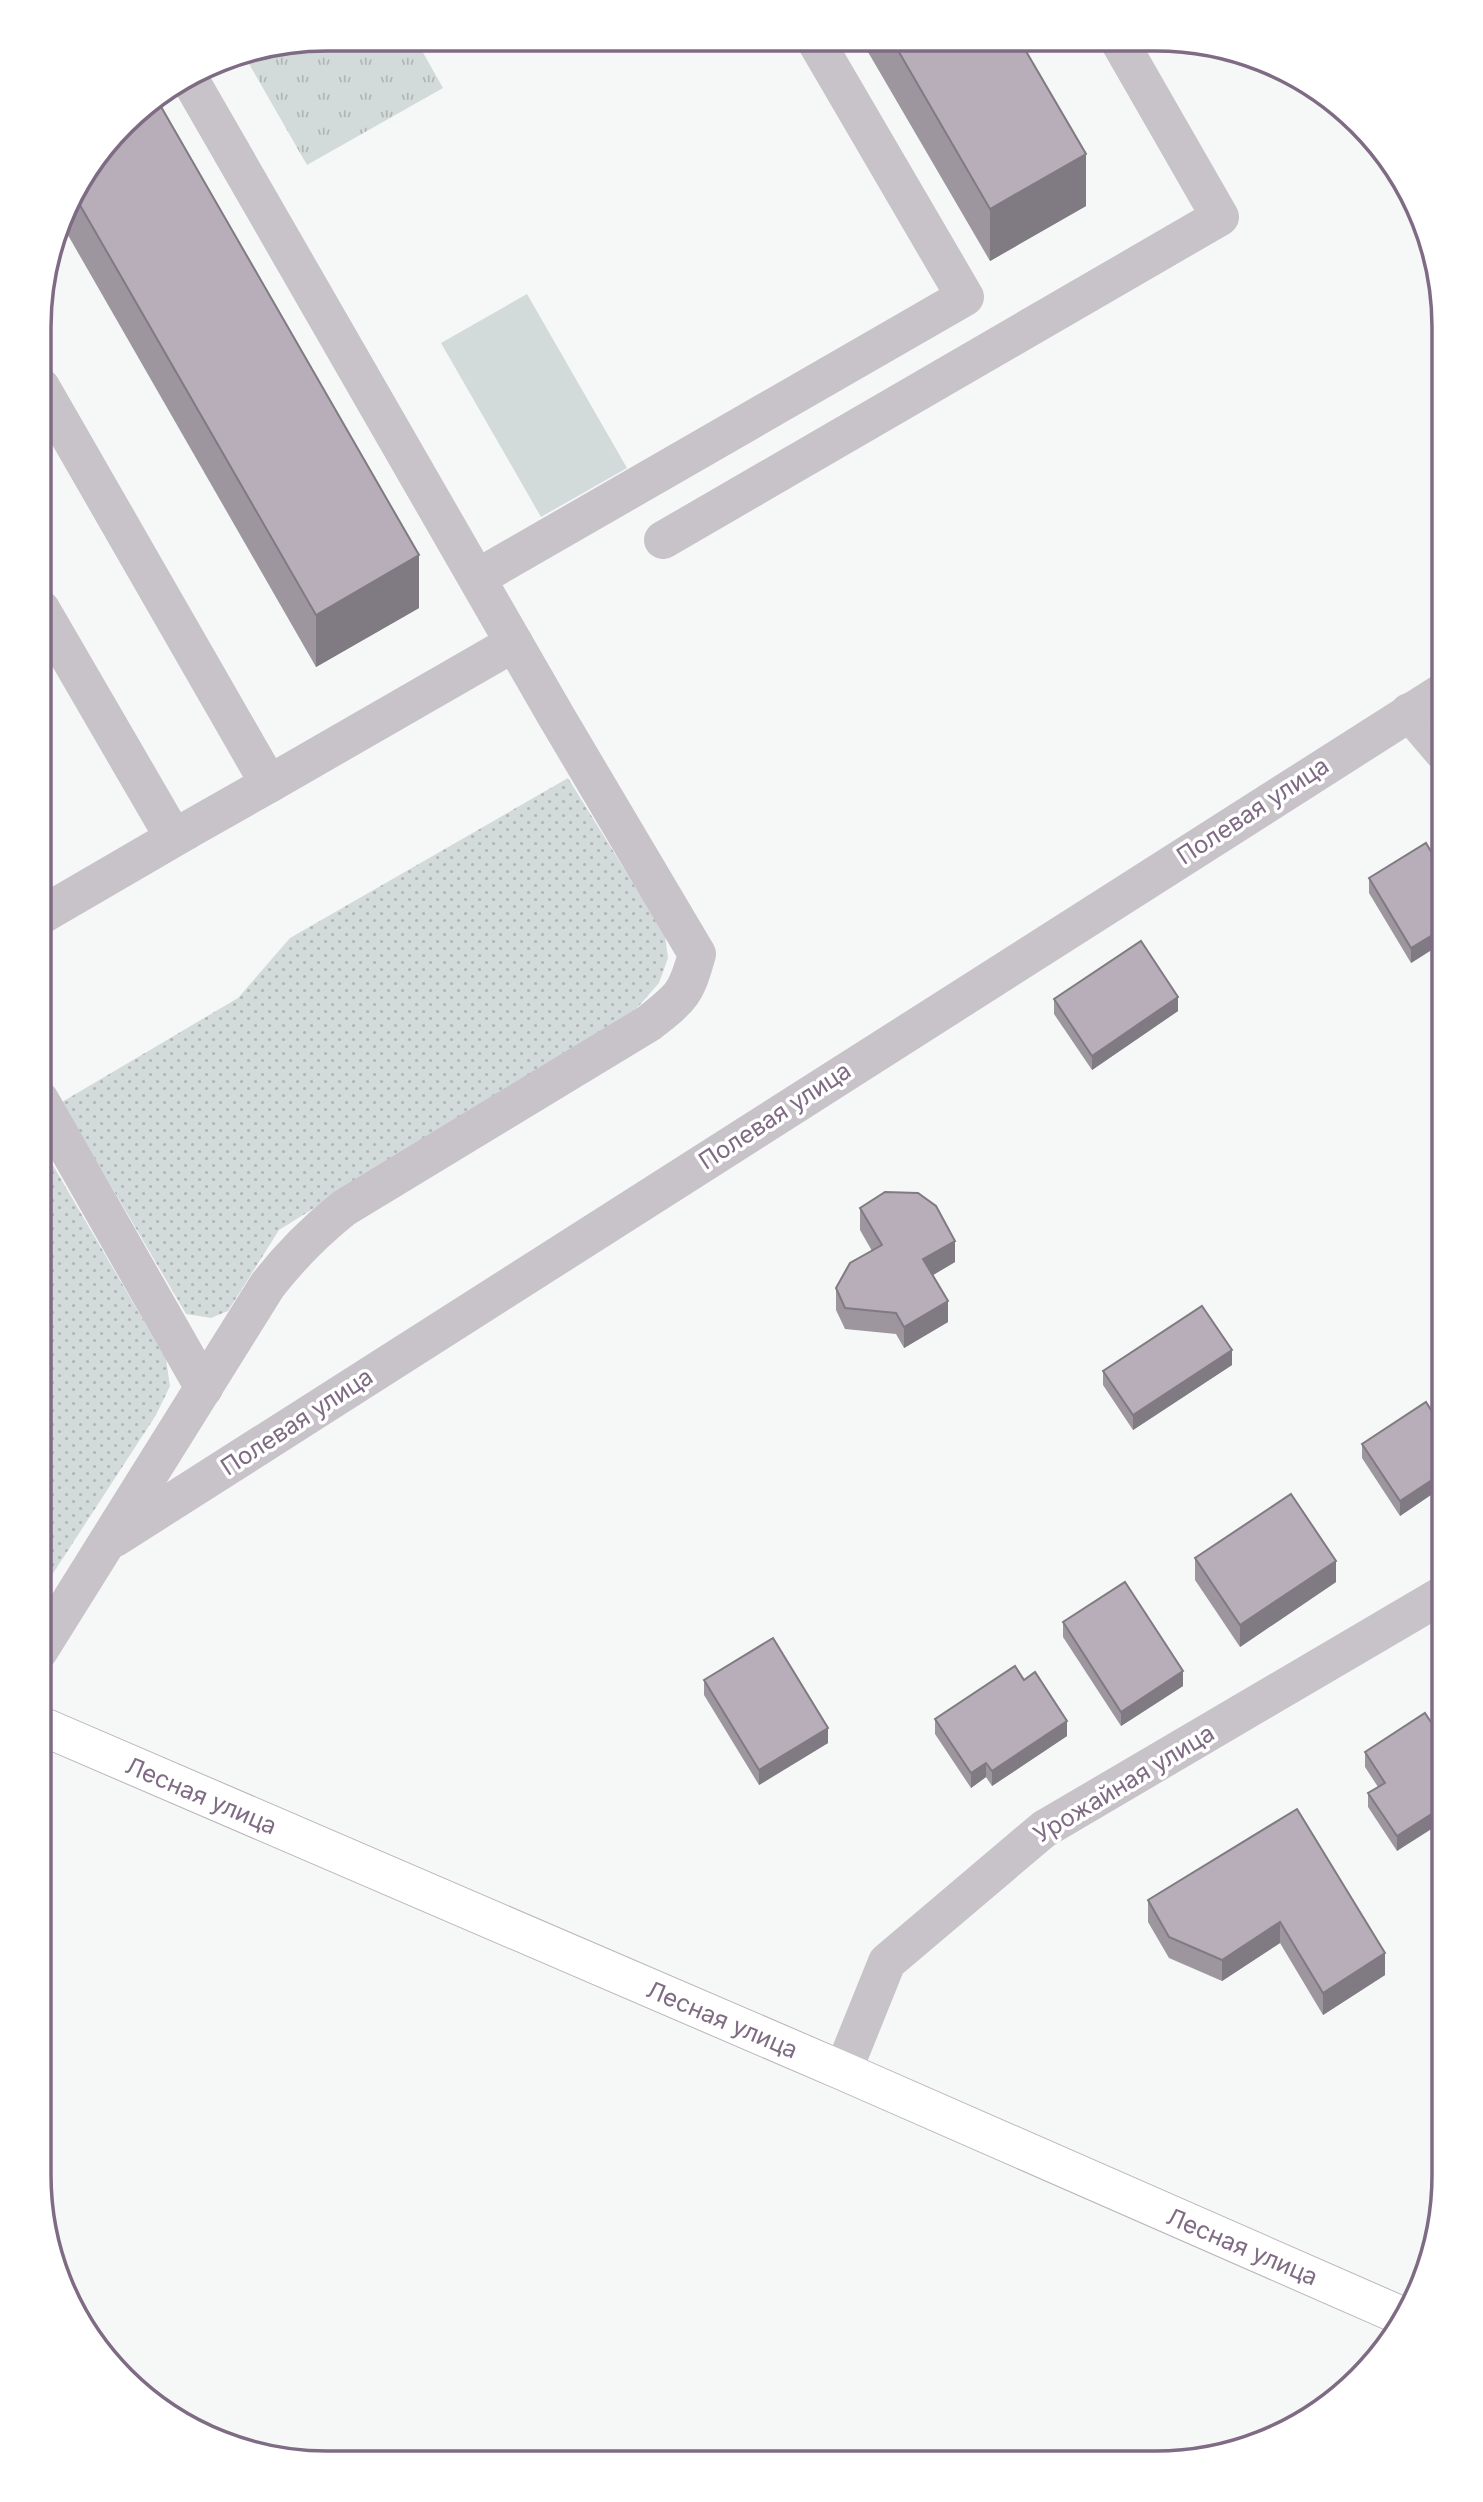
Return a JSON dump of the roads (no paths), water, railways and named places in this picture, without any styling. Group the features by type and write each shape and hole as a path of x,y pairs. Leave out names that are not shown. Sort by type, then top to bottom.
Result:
{"main road":[{"name":"Лесная улица","path":"51,1730 843,2071 1395,2313"}],"street":[{"path":"477,578 965,297 821,51"},
{"path":"663,540 1220,217 1125,51"},
{"path":"51,1632 267,1286 312,1233 344,1208 649,1023 675,1002 688,985 697,954 514,643 193,86"},
{"path":"51,404 269,784"},
{"path":"51,629 161,818 167,826 176,831 186,831"},
{"path":"51,910 514,643"},
{"name":"Полевая улица","path":"107,1543 1432,698"},
{"path":"1409,712 1432,739"},
{"path":"51,1119 204,1388"},
{"name":"Урожайная улица","path":"843,2071 887,1962 1044,1829 1432,1601"}]}
